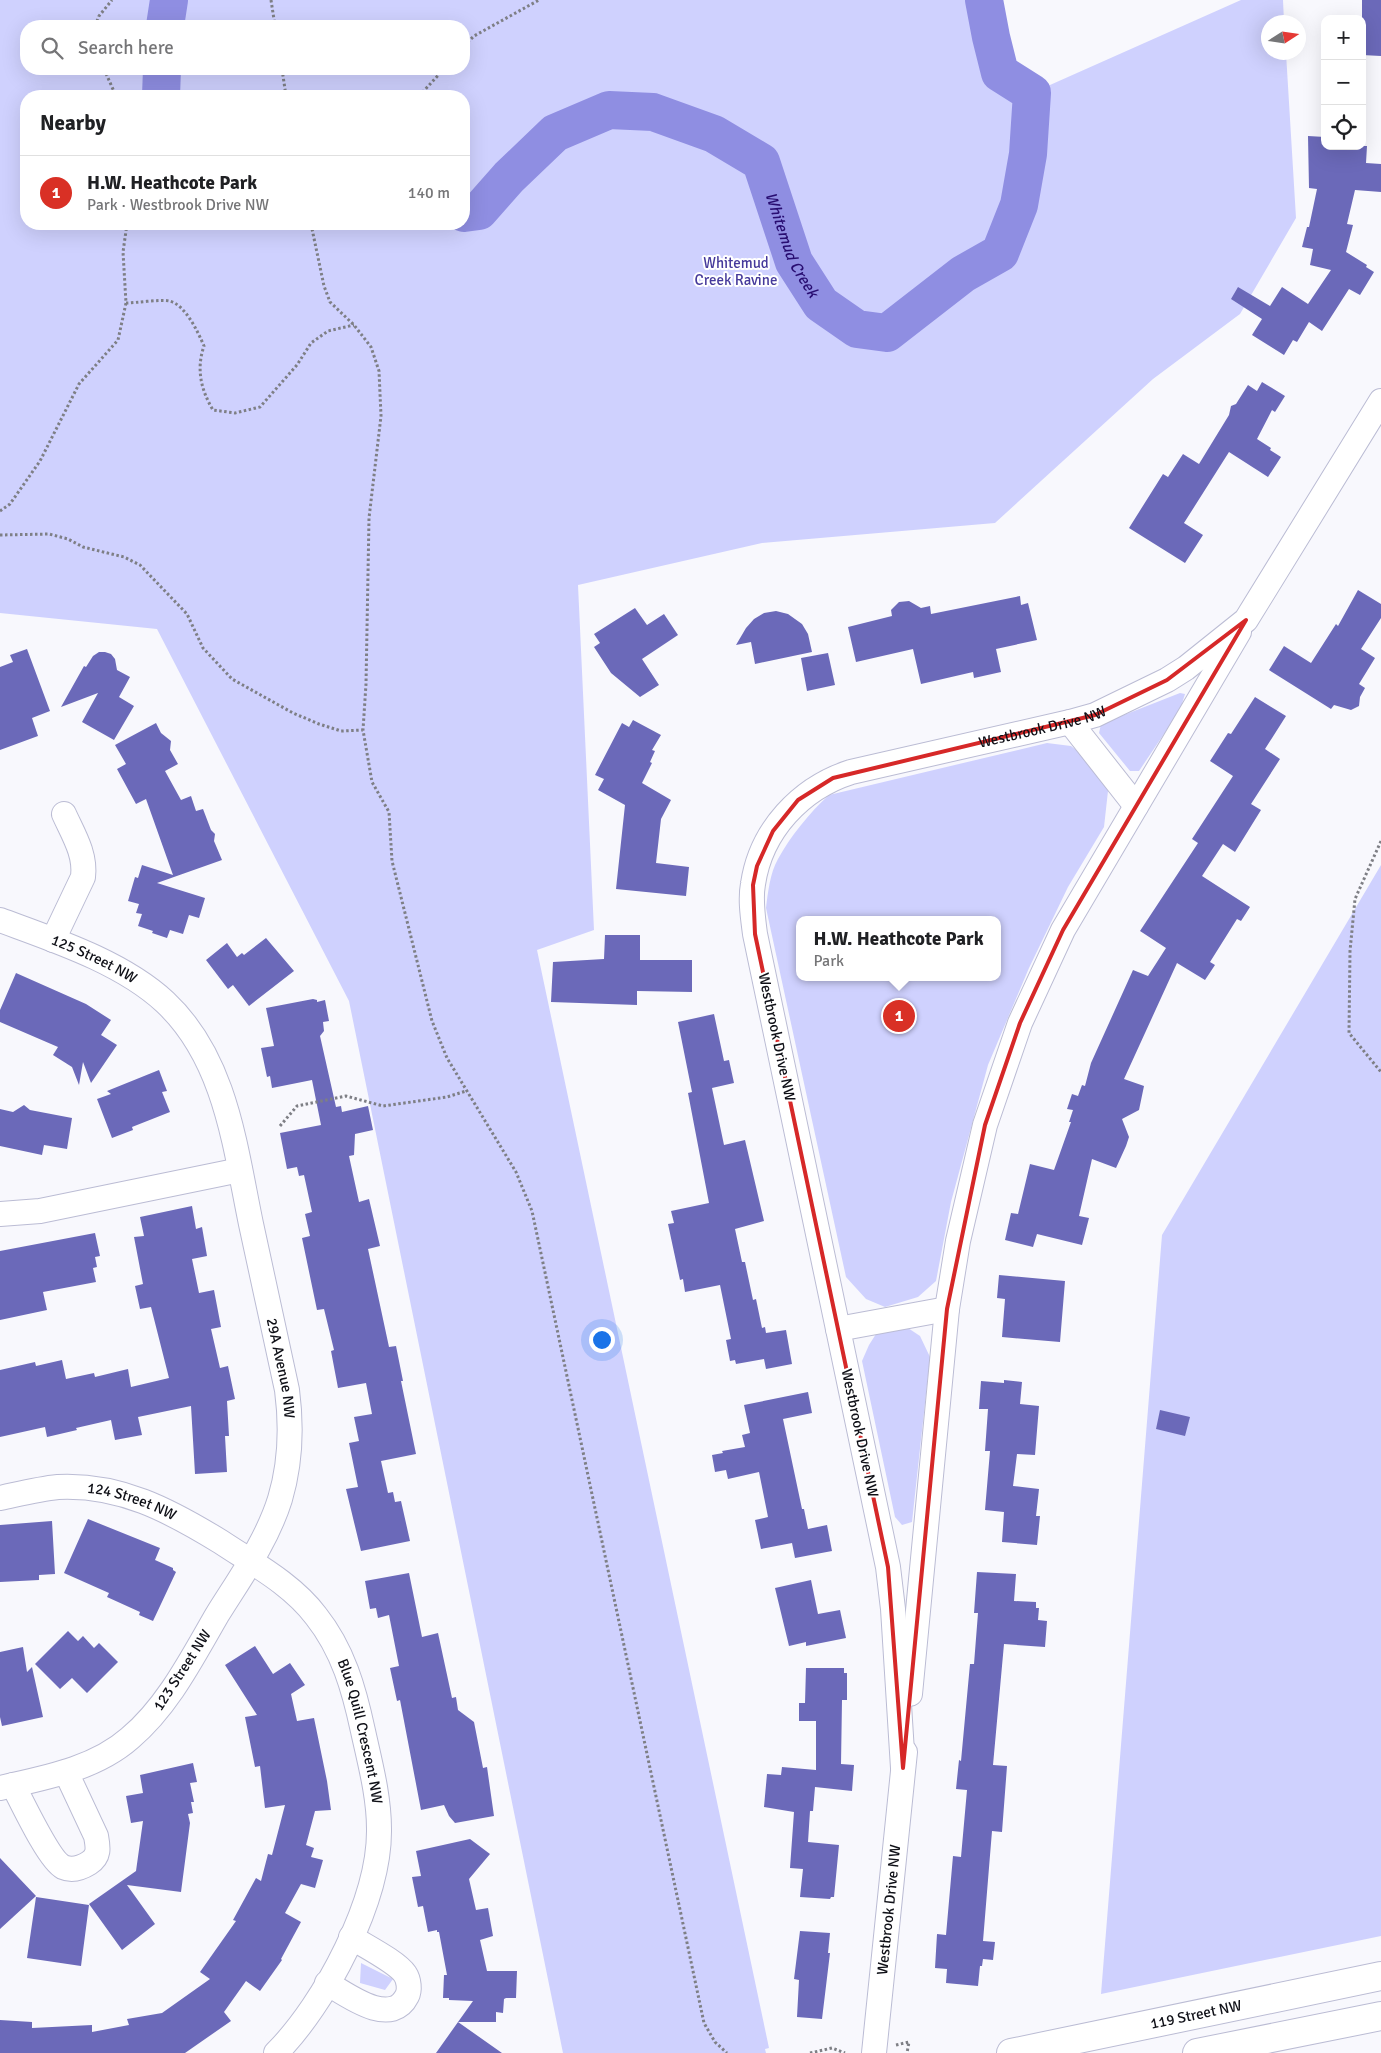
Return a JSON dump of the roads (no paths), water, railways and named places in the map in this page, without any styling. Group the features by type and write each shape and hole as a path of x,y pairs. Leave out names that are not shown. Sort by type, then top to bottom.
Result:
{"main road":[{"name":"119 Street NW","path":"1011,2053 1381,1976"},
{"path":"1197,2053 1381,2016"}],"street":[{"name":"Westbrook Drive NW","path":"874,2053 947,1309 958,1241 985,1124 1020,1023 1063,930 1246,620 1381,401"},
{"name":"Westbrook Drive NW","path":"903,1768 893,1609 888,1567 755,934 752,909 753,885 757,866 773,831 798,800 832,778 1070,722 1103,711 1167,680 1246,620"},
{"path":"1070,722 1136,806"},
{"path":"53,940 83,876 84,868 84,859 64,814"},
{"name":"125 Street NW","path":"0,920 53,940 129,976 165,1002 179,1017"},
{"name":"29A Avenue NW","path":"179,1017 205,1056 215,1076 226,1113 287,1390 291,1422 291,1448 280,1499 269,1526 250,1561"},
{"path":"0,1214 40,1211 240,1170"},
{"path":"838,1329 947,1309"},
{"name":"124 Street NW","path":"0,1498 56,1487 102,1489 130,1496 158,1506 184,1519 250,1561"},
{"name":"123 Street NW","path":"66,1772 96,1836 98,1847 97,1855 82,1867 65,1868 59,1864 50,1854 7,1786 66,1772 88,1763 129,1740 146,1723 175,1686 250,1561"},
{"name":"Blue Quill Crescent NW","path":"250,1561 290,1589 316,1615 336,1647 353,1687 374,1782 379,1829 373,1879 360,1919 327,1983 300,2026 276,2053"},
{"path":"327,1983 372,2008 381,2010 392,2009 403,2003 408,1994 406,1975 399,1967 351,1937"}],"waterway":[{"name":"Whitemud Creek","path":"166,20 169,0"},
{"name":"Whitemud Creek","path":"470,212 479,211 509,177 555,133 609,110 653,112 714,134 761,162 794,262 821,304 857,329 887,333 963,274 1000,253 1019,205 1028,154 1032,93 1000,73 984,0"},
{"name":"Whitemud Creek","path":"161,90 162,75"}],"place":[{"name":"H.W. Heathcote Park","path":"899,1016"}],"park label":[{"name":"Whitemud Creek Ravine","path":"736,272"}]}
